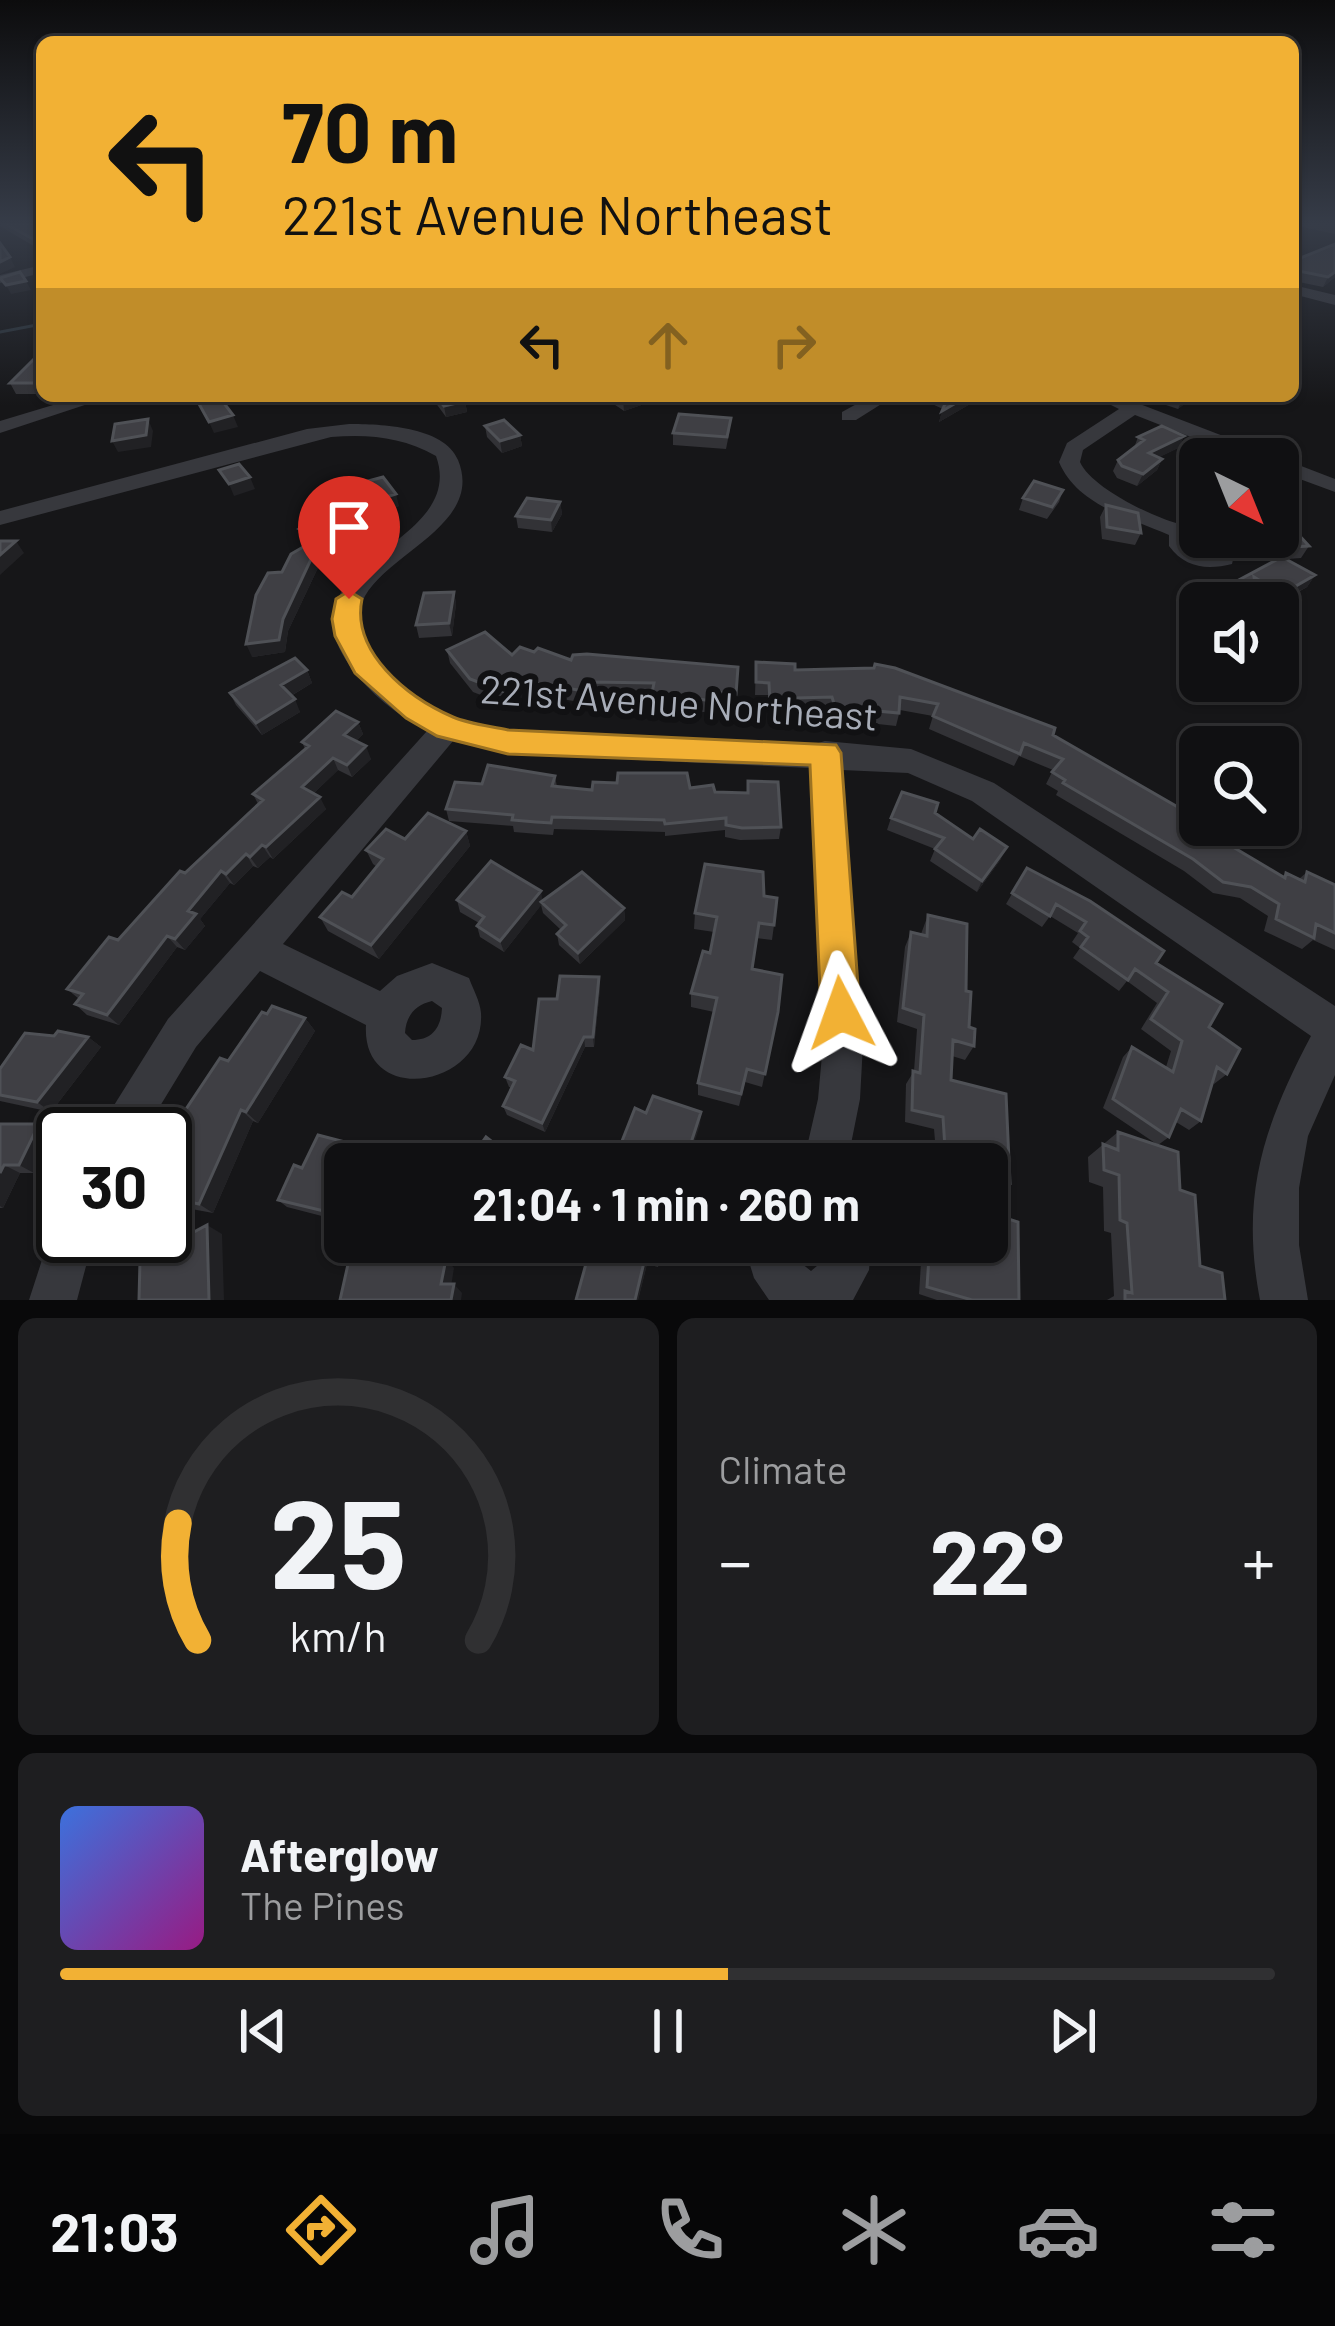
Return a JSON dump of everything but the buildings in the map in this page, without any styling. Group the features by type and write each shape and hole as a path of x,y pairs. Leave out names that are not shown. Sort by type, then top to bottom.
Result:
{"street":[{"path":"1299,291 1335,300"},
{"path":"0,428 84,402"},
{"path":"849,416 874,402"},
{"path":"1119,402 1212,438"},
{"path":"1133,407 1074,447 1068,468 1090,490 1179,528"},
{"name":"221st Avenue Northeast","path":"0,518 273,441 339,430 387,430 412,436 446,453 456,478 443,508 349,599 345,619 353,649 379,681 447,728 508,742 825,753 911,761 983,792 1335,1030"},
{"path":"1299,472 1335,486"},
{"path":"135,1107 182,1033 447,728"},
{"path":"825,753 843,1044 839,1099 829,1143"},
{"path":"253,948 387,1015"},
{"path":"1284,1300 1277,1268 1276,1211 1282,1148 1335,1030"},
{"path":"53,1300 63,1263"},
{"path":"771,1263 782,1282 811,1295 838,1283 846,1263"}],"waterway":[{"path":"0,332 36,325"}],"route":[{"path":"349,599 348,636 365,666 416,710 447,728 508,742 825,753 841,1013"}]}
